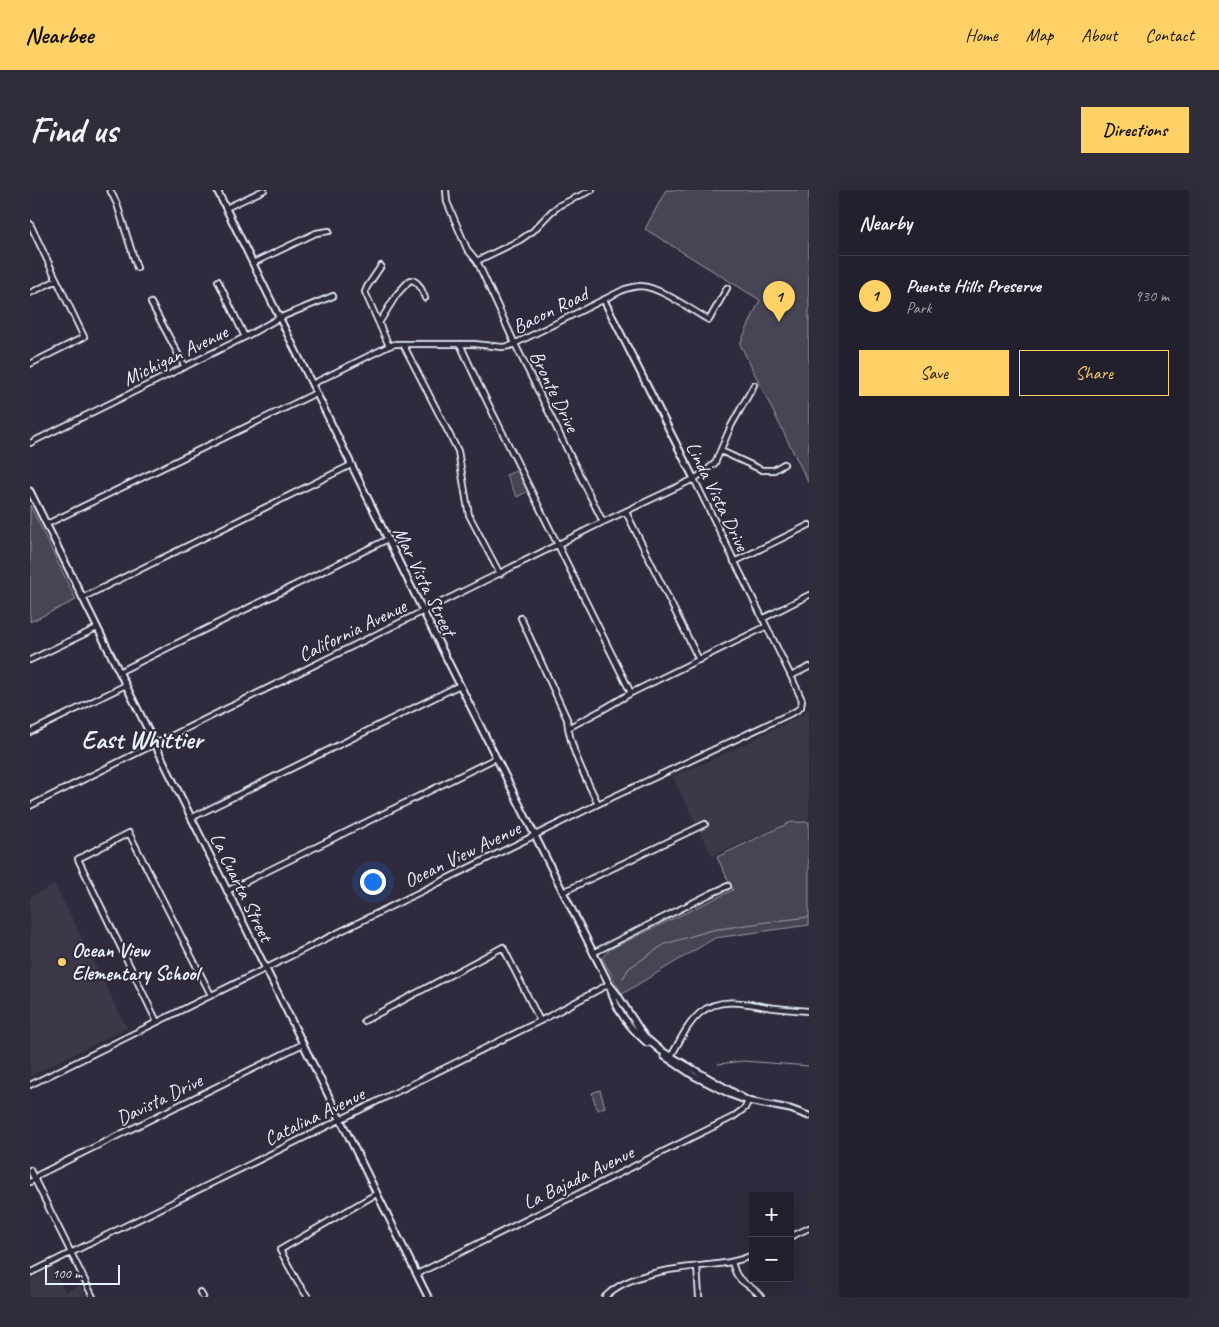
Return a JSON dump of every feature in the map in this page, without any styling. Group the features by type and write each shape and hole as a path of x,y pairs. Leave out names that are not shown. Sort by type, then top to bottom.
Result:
{"street":[{"path":"110,190 117,204 138,268"},
{"name":"Mar Vista Street","path":"217,190 423,612 609,984 613,1000 627,1022 655,1050 670,1058 694,1076 724,1092 748,1101 779,1106 809,1116"},
{"path":"226,208 264,190"},
{"name":"Bronte Drive","path":"446,190 447,202 467,249 476,262 603,522"},
{"path":"476,262 520,240 533,231 551,212 592,190"},
{"path":"30,226 84,337 30,364"},
{"path":"253,263 316,233 328,231"},
{"path":"381,266 365,292 390,346"},
{"path":"30,294 57,280"},
{"path":"379,323 397,294 410,280 417,282 425,298"},
{"path":"218,281 245,337"},
{"name":"Bacon Road","path":"312,384 390,346 403,344 474,344 502,347 515,344 625,289 641,286 659,291 709,320 727,288"},
{"name":"Michigan Avenue","path":"30,443 245,337 279,318 333,296"},
{"name":"Linda Vista Drive","path":"604,300 791,676 802,700 801,706"},
{"path":"151,303 184,367"},
{"path":"403,344 458,451 469,515 500,574"},
{"path":"460,344 631,693"},
{"name":"California Avenue","path":"30,806 603,522 694,479 711,468 715,463 731,426 754,386"},
{"path":"47,524 316,393"},
{"path":"721,451 762,470 774,470 784,464"},
{"path":"82,598 351,465"},
{"name":"La Cuarta Street","path":"30,491 428,1297"},
{"path":"626,512 699,660"},
{"path":"734,562 809,525"},
{"path":"119,672 388,539"},
{"path":"762,619 809,595"},
{"path":"521,618 567,719 576,760 598,804"},
{"path":"568,728 631,693 766,627"},
{"path":"30,660 97,628"},
{"path":"791,676 809,667"},
{"path":"30,732 126,685"},
{"path":"191,818 460,685"},
{"name":"Ocean View Avenue","path":"30,1085 598,804 796,711 801,706"},
{"path":"227,891 496,758"},
{"path":"563,892 704,824"},
{"path":"157,1022 78,858 129,833 211,995"},
{"path":"593,953 728,886"},
{"path":"364,1021 503,947 540,1021"},
{"name":"Catalina Avenue","path":"30,1273 540,1021 609,984"},
{"path":"670,1058 691,1023 701,1012 714,1005 726,1002 741,1002 809,1011"},
{"name":"Davista Drive","path":"32,1181 38,1175 303,1044"},
{"name":"La Bajada Avenue","path":"417,1274 733,1117 745,1108 748,1101"},
{"path":"30,1170 32,1181 72,1252 93,1297"},
{"path":"308,1297 280,1250 376,1194"},
{"path":"794,1235 809,1228"},
{"path":"604,1297 621,1284 654,1273 732,1262 749,1257"},
{"path":"732,1262 739,1279 755,1290 761,1297"},
{"path":"697,1266 699,1297"}],"shaded area":[{"path":"666,190 809,190 809,484 740,344 760,300 645,229"},
{"path":"518,470 528,491 517,497 506,475"},
{"path":"30,505 76,600 30,622"},
{"path":"809,709 809,820 791,821 712,856 672,776 718,757 800,716"},
{"path":"791,822 809,822 809,925 715,938 622,994 602,958 610,949 733,890 717,857"},
{"name":"Ocean View Elementary School","path":"55,884 127,1028 30,1076 30,897"},
{"path":"600,1090 605,1107 597,1110 592,1093"},
{"path":"54,1267 65,1292 80,1285 86,1297 30,1297 30,1279"}],"waterway":[{"path":"623,978 629,968 665,944 712,930 809,917"},
{"path":"718,1064 743,1061 809,1066"}],"place":[{"name":"Puente Hills Preserve","path":"779,322"},
{"name":"Ocean View Elementary School","path":"62,962"}],"district":[{"name":"East Whittier","path":"142,739"}]}
